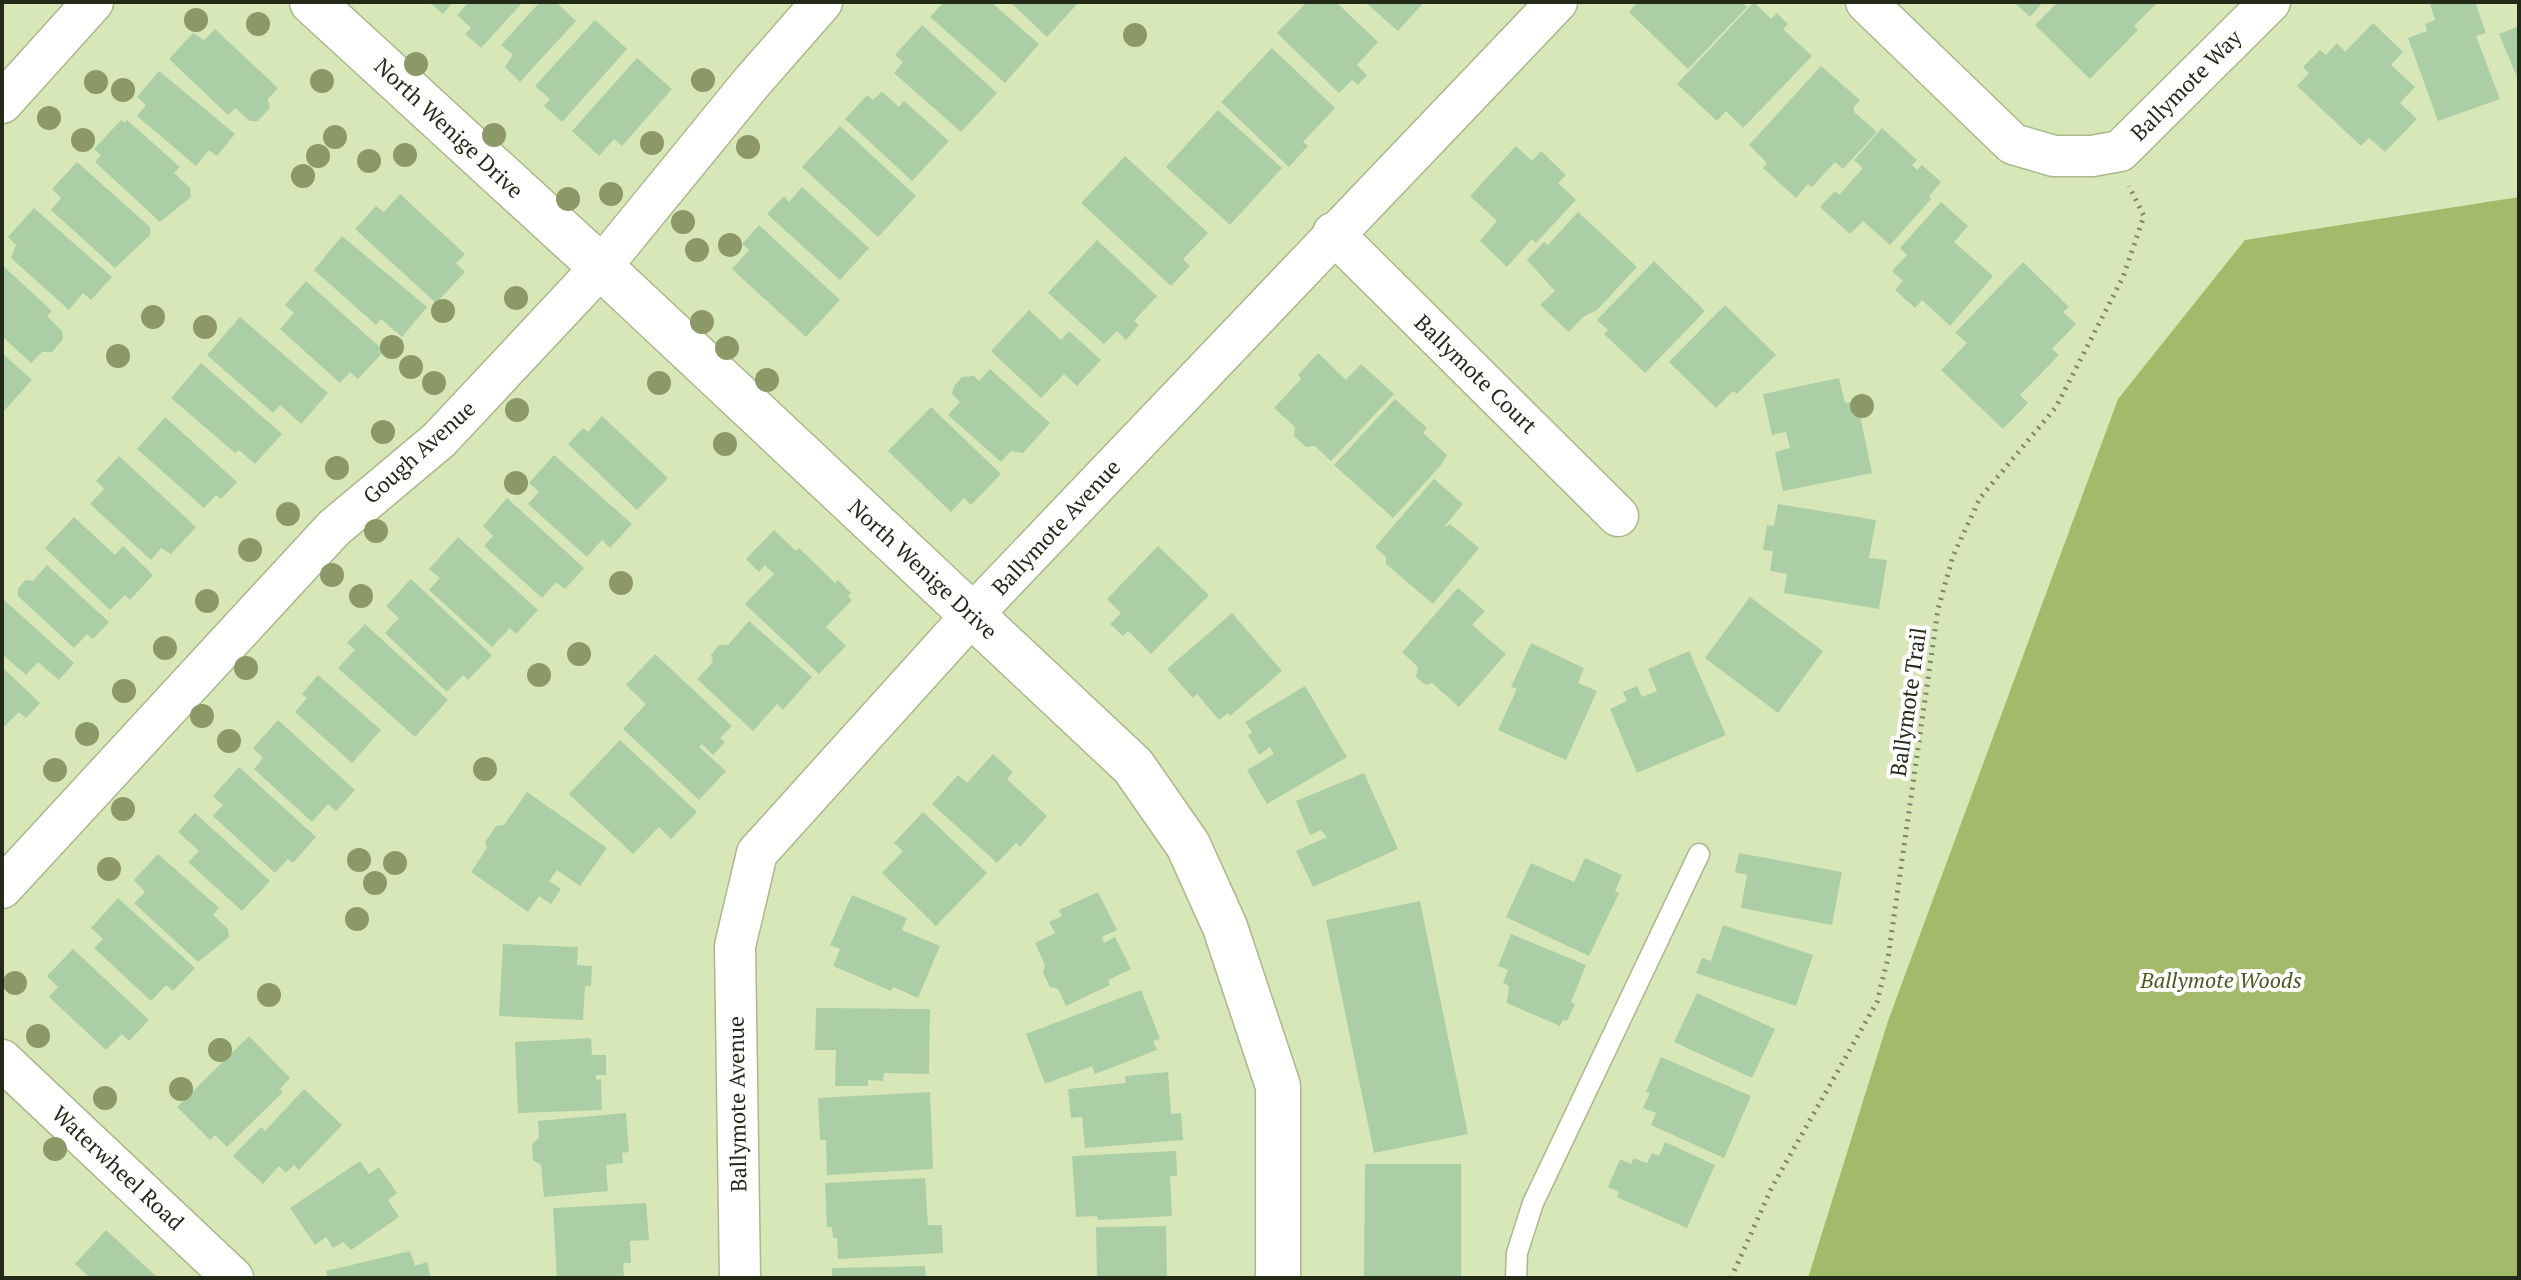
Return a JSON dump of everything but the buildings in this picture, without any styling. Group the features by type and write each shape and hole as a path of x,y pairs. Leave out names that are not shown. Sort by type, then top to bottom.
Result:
{"street":[{"path":"2,103 93,2"},
{"name":"North Wenige Drive","path":"312,2 601,267 1133,766 1188,845 1225,927 1278,1086 1278,1278"},
{"name":"Gough Avenue","path":"2,888 334,528 439,440 601,267 752,82 822,2"},
{"name":"Ballymote Avenue","path":"740,1278 735,946 757,853 972,615 1333,233 1557,2"},
{"name":"Ballymote Way","path":"1866,2 2013,144 2054,156 2092,156 2120,151 2270,2"},
{"name":"Ballymote Court","path":"1333,233 1618,516"},
{"name":"Waterwheel Road","path":"2,1060 233,1278"}],"lane":[{"path":"1516,1278 1517,1253 1533,1203 1699,854"}],"path":[{"name":"Ballymote Trail","path":"1731,1278 1772,1187 1877,1002 1888,958 1938,609 1953,556 1980,498 2056,407 2123,277 2144,216 2127,182 2120,151"}],"green space":[{"name":"Ballymote Woods","path":"2519,197 2519,1278 1808,1278 1888,1021 2118,399 2245,240"}]}
